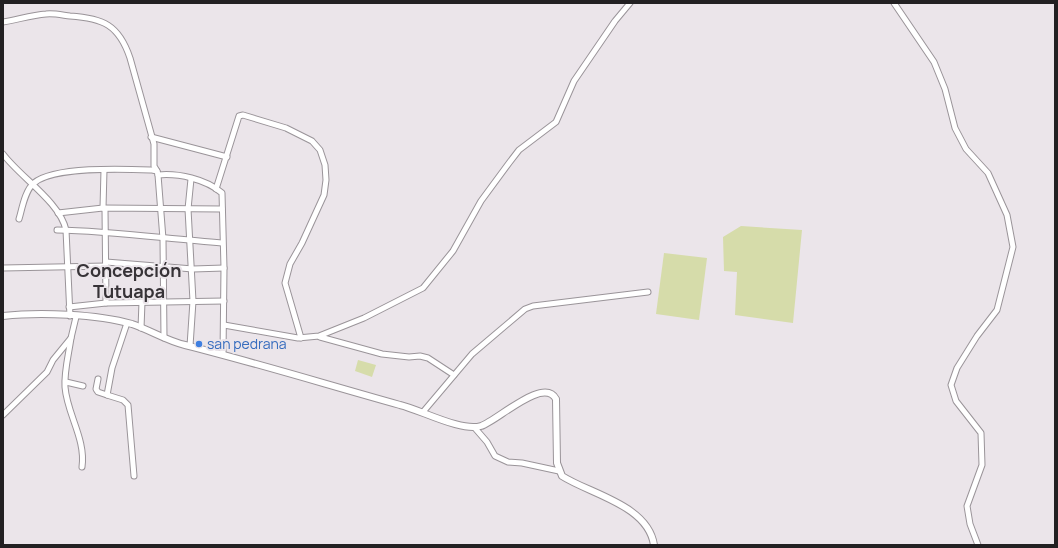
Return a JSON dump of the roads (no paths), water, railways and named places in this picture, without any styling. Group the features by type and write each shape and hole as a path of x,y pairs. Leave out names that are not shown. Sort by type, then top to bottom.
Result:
{"street":[{"path":"224,325 301,338 319,336 364,318 423,288 453,251 481,201 519,150 556,122 574,81 615,21 630,3"},
{"path":"894,3 934,62 945,89 955,128 966,149 988,172 1006,215 1013,246 997,310 973,342 957,368 951,385 956,401 981,433 982,465 968,506 970,524 978,545"},
{"path":"3,22 47,14 93,18 103,21 113,28 128,50 154,144 154,166 157,173 163,239 164,338"},
{"path":"216,189 239,116 243,115 286,128 312,141 320,150 325,165 326,180 324,195 302,243 290,264 285,284 301,338"},
{"path":"151,137 227,157"},
{"path":"3,154 58,213 66,230 69,307 73,316 65,387 81,443 83,460 82,467"},
{"path":"104,170 103,208 105,209 106,304"},
{"path":"19,220 32,184 38,180 59,173 104,170 171,174 206,183 216,189 222,193 222,243 224,268 223,354"},
{"path":"190,346 193,302 193,269 188,209 191,179"},
{"path":"58,213 103,208 161,210 222,209"},
{"path":"57,230 105,231 163,239 222,243"},
{"path":"3,268 106,264 193,269 224,268"},
{"path":"423,412 479,347 525,309 533,306 648,292"},
{"path":"69,307 142,302 224,301"},
{"path":"141,328 142,302"},
{"path":"3,316 30,313 107,319 127,323 164,338 190,346 223,354 423,412 467,427 482,426 536,393 542,392 553,394 556,399 557,463 559,471 567,479 616,501 629,511 644,524 651,534 654,545"},
{"path":"107,395 112,368 127,323"},
{"path":"319,336 382,354 408,357 420,356 428,358 454,375"},
{"path":"3,415 47,372 53,360 71,338"},
{"path":"98,379 96,389 98,392 123,400 128,405 134,476"},
{"path":"66,382 83,386"},
{"path":"474,427 487,442 495,456 508,462 522,463 559,471"}],"place":[{"name":"san pedrana","path":"199,344"}],"district":[{"name":"Concepción Tutuapa","path":"129,281"}]}
